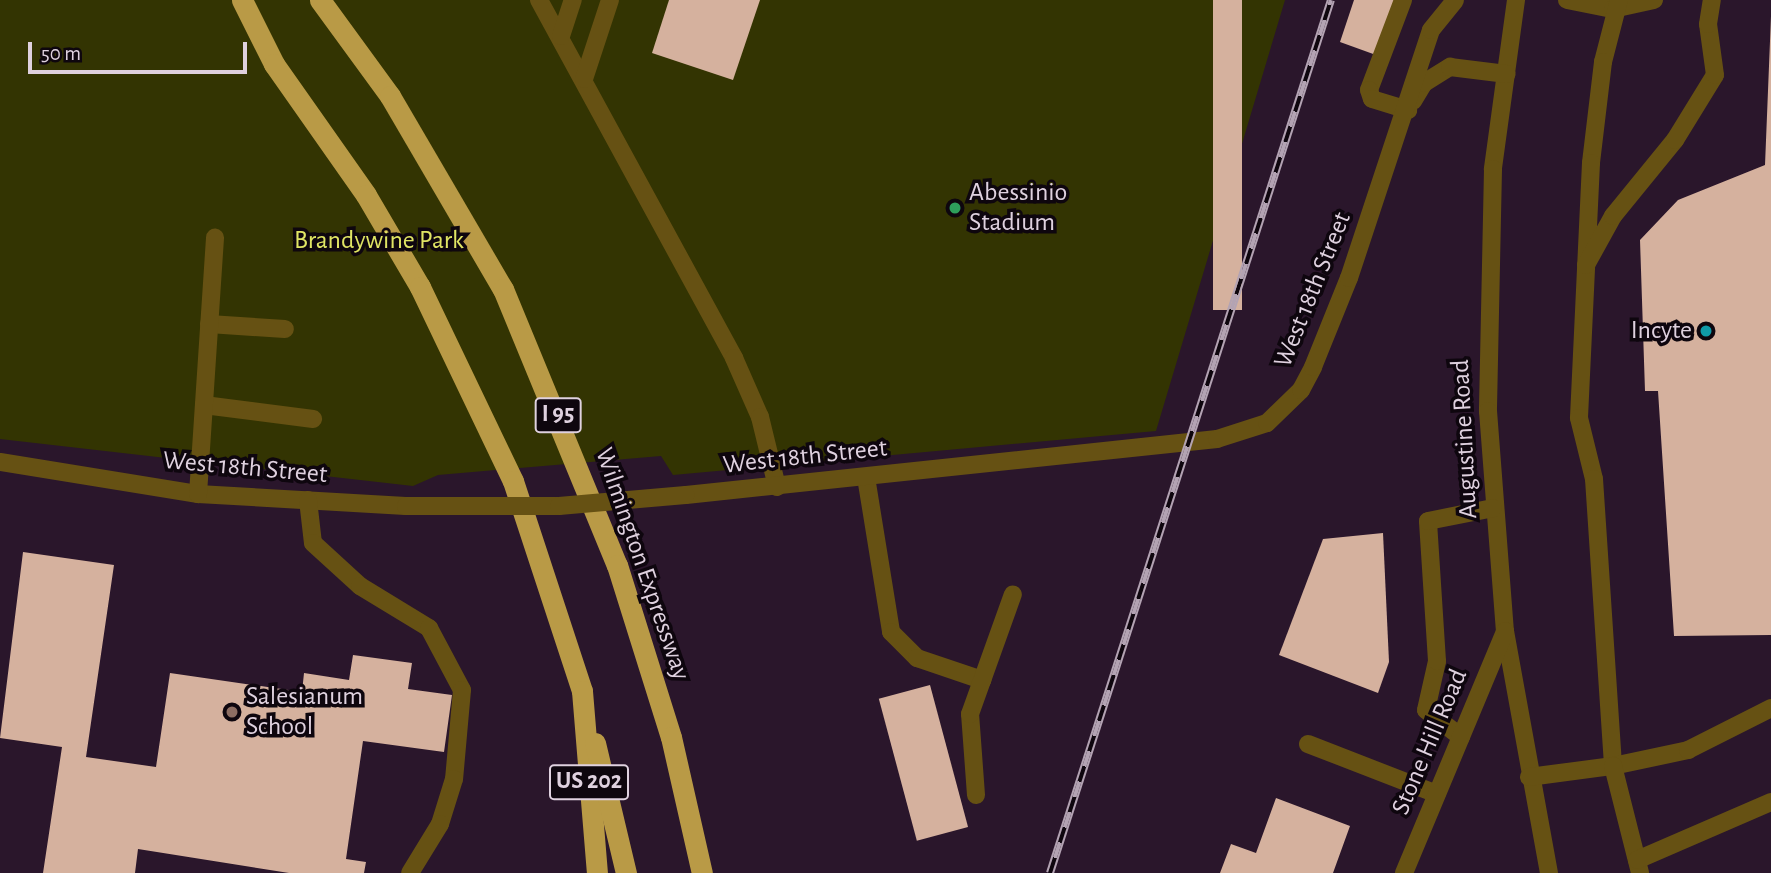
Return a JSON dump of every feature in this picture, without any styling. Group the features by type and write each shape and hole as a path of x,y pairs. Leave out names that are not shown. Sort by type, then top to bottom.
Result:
{"highway":[{"name":"I 95","path":"242,0 274,64 366,195 420,287 535,540 582,691 626,873"},
{"name":"Wilmington Expressway","path":"320,0 390,96 503,289 617,565 671,737 702,873"},
{"name":"US 202","path":"582,691 597,873"}],"street":[{"path":"539,0 734,358 760,417 777,486"},
{"path":"561,36 573,0"},
{"path":"584,79 610,0"},
{"path":"1403,0 1369,90 1372,99 1408,110"},
{"path":"1431,30 1441,0"},
{"name":"West 18th Street","path":"0,463 198,494 406,506 559,506 866,477 1217,439 1267,423 1301,390 1313,367 1408,110 1431,30 1455,0"},
{"name":"Augustine Road","path":"1516,0 1493,169 1487,323 1493,508 1505,631 1529,778 1549,873"},
{"path":"1567,0 1616,4 1654,0"},
{"path":"1582,272 1613,216 1675,140 1715,75 1707,24 1712,0"},
{"path":"1616,4 1582,272 1579,418 1594,479 1614,766 1639,866 1771,802"},
{"name":"West 18th Street","path":"1408,110 1424,83 1450,66 1507,74"},
{"path":"198,494 215,238"},
{"path":"209,324 285,329"},
{"path":"204,405 313,419"},
{"path":"866,477 891,632 917,658 982,680"},
{"path":"308,500 313,542 360,586 429,628 462,690 454,779 440,824 410,873"},
{"path":"1461,737 1426,710 1437,661 1428,521 1493,508"},
{"path":"976,795 970,714 1013,594"},
{"name":"Stone Hill Road","path":"1404,873 1505,631"},
{"path":"1529,778 1614,766 1688,750 1771,708"},
{"path":"1308,744 1437,794"}],"green space":[{"name":"Brandywine Park","path":"0,0 1285,0 1156,431 673,475 661,456 438,475 413,486 0,439"}],"building":[{"path":"669,0 760,0 733,80 652,53"},
{"path":"1213,0 1242,0 1242,310 1213,310"},
{"path":"1354,0 1394,0 1376,55 1340,42"},
{"name":"Incyte","path":"1771,16 1771,635 1674,636 1658,391 1645,391 1640,240 1678,200 1765,165"},
{"path":"1383,533 1389,662 1378,693 1279,655 1323,539"},
{"name":"Salesianum School","path":"23,552 114,565 86,757 156,767 170,673 302,692 304,673 349,680 353,655 412,663 408,689 452,695 444,752 363,741 346,859 366,862 364,873 289,873 138,849 135,873 43,873 62,747 0,738"},
{"path":"930,685 968,827 917,841 879,699"},
{"path":"1276,798 1350,826 1333,873 1220,873 1231,844 1256,853"}],"railway":[{"path":"1050,873 1331,0"}],"place":[{"name":"Abessinio Stadium","path":"955,208"},
{"name":"Incyte","path":"1706,331"},
{"name":"Salesianum School","path":"232,712"}]}
